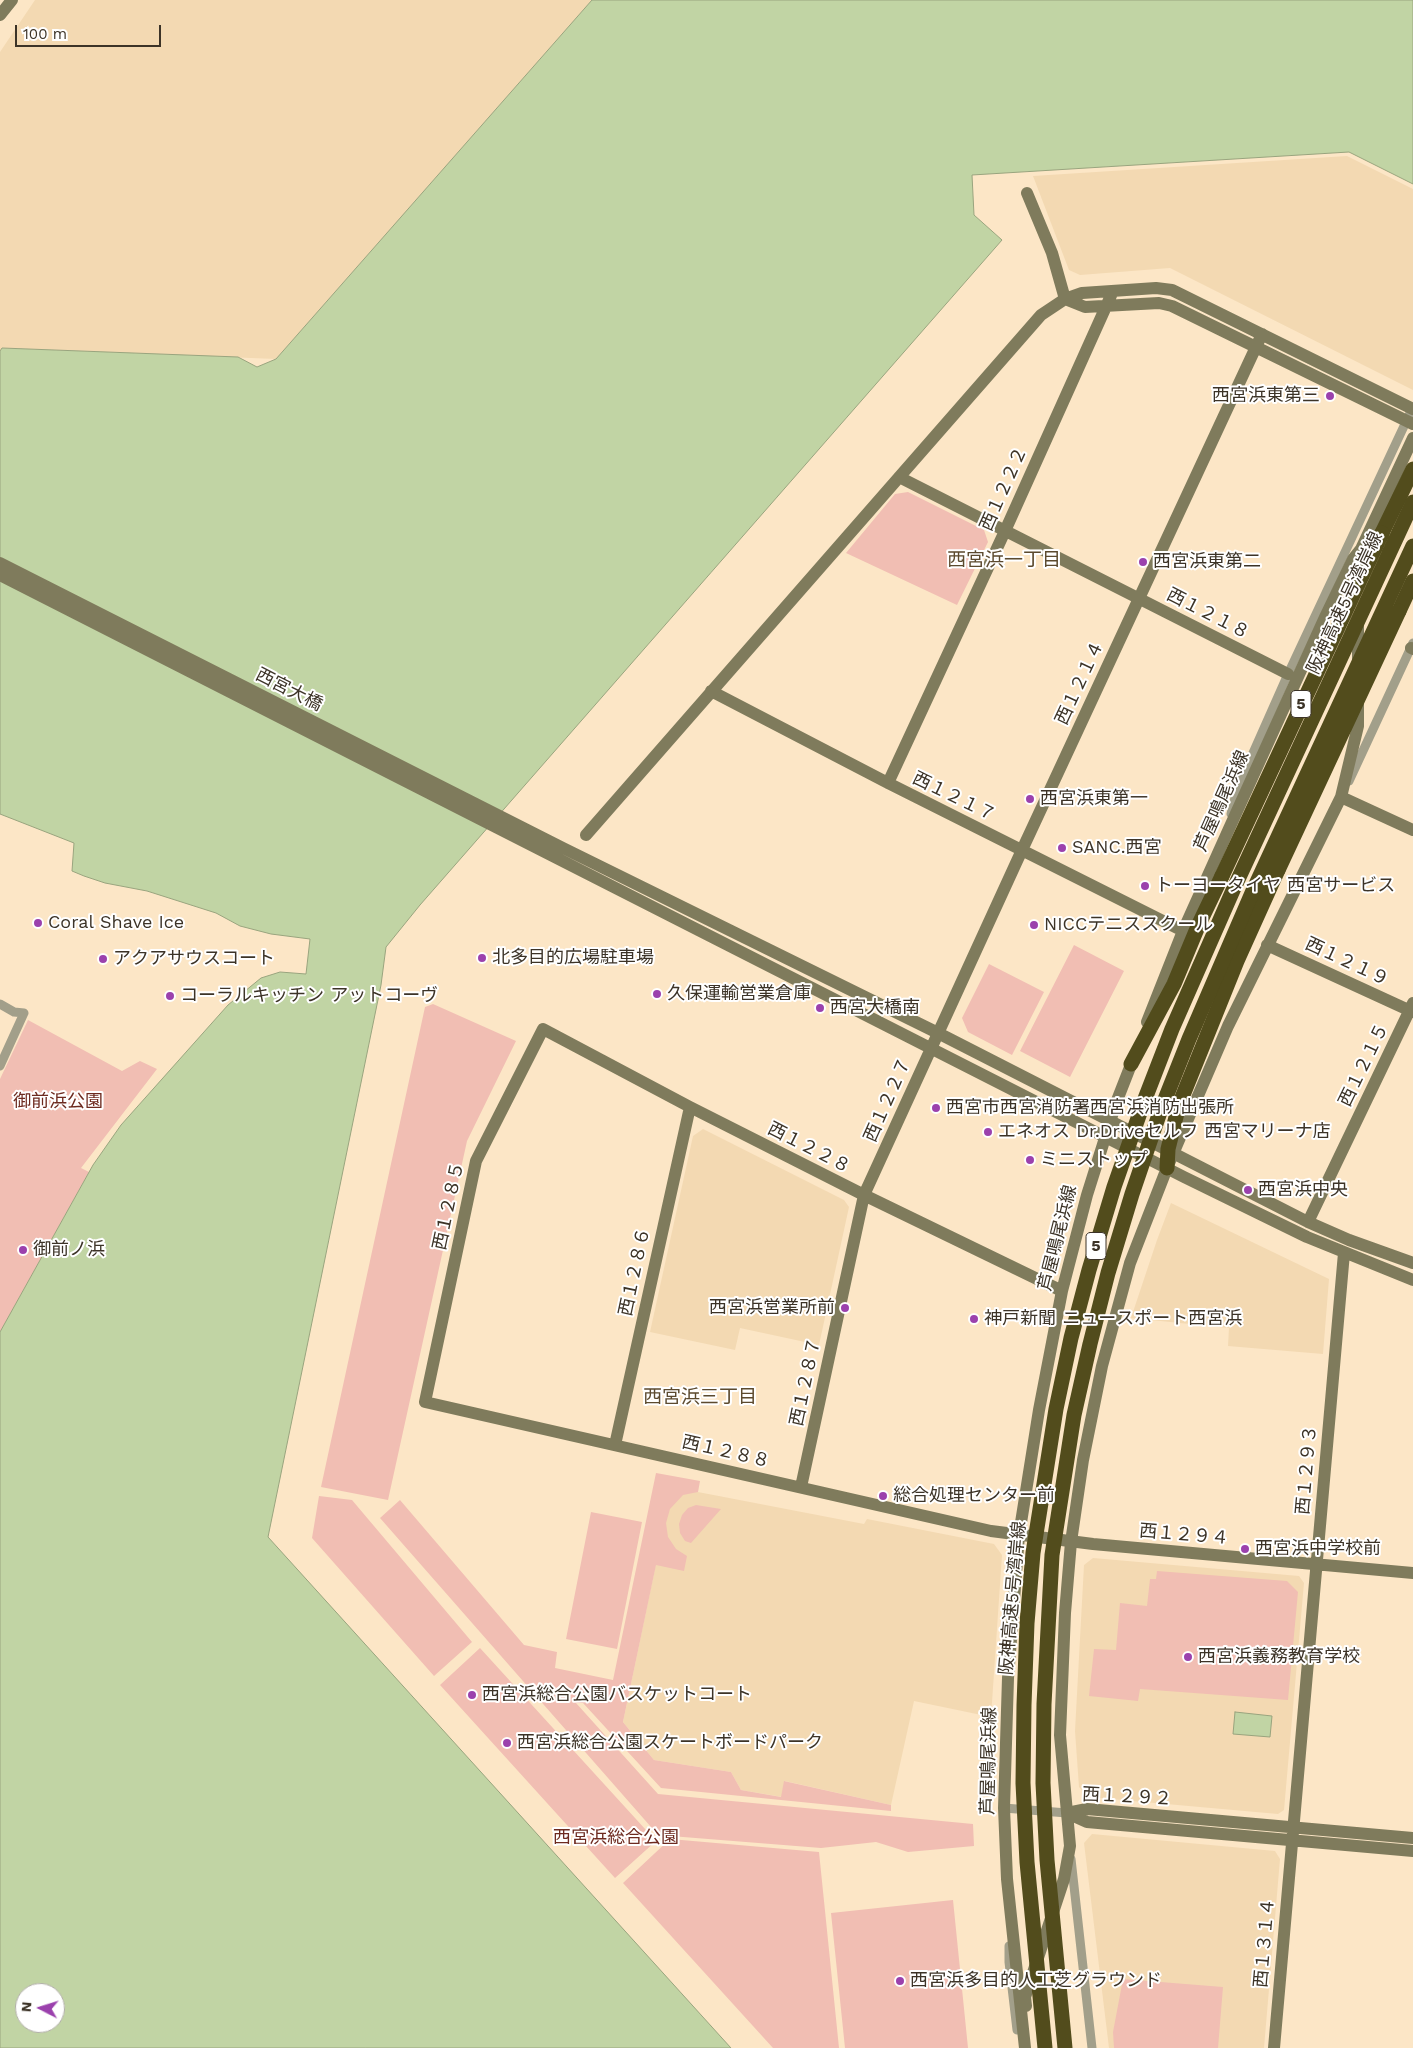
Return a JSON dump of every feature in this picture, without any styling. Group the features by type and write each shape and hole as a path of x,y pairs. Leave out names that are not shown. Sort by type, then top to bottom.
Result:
{"highway":[{"name":"5","path":"1131,1064 1174,984 1199,924 1413,469"},
{"name":"阪神高速5号湾岸線","path":"1045,2048 1027,1862 1024,1783 1024,1696 1027,1623 1033,1553 1056,1409 1071,1338 1114,1187 1172,1029 1234,888 1413,502"},
{"name":"阪神高速5号湾岸線","path":"1065,2048 1047,1860 1043,1783 1044,1704 1052,1555 1072,1425 1090,1344 1108,1273 1132,1194 1153,1130 1189,1038 1252,893 1413,546"},
{"path":"1167,1168 1179,1104 1203,1044 1278,870 1413,581"}],"street":[{"path":"0,15 12,0"},
{"path":"1027,193 1052,253 1065,299"},
{"path":"586,834 1041,315 1065,299 1082,293 1156,288 1172,290 1262,334 1411,416"},
{"name":"西１２２２","path":"888,783 1113,291"},
{"path":"1065,299 1085,307 1159,303 1172,306 1256,347 1411,416"},
{"name":"西１２１４","path":"931,1048 1262,334"},
{"path":"1228,831 1237,789 1288,674 1411,416"},
{"name":"芦屋鳴尾浜線","path":"1026,2048 1006,1879 1004,1808 1008,1678 1019,1535 1039,1410 1062,1291 1087,1195 1110,1121 1183,931 1326,616 1353,559 1367,537 1413,438"},
{"name":"西１２１８","path":"899,477 1288,674"},
{"name":"芦屋鳴尾浜線","path":"1171,1151 1228,1026 1341,797 1358,726 1358,576 1361,549"},
{"name":"西宮大橋","path":"0,563 561,853"},
{"name":"西宮大橋","path":"0,575 561,853"},
{"path":"1412,646 1341,797 1413,830"},
{"name":"西１２１７","path":"711,691 888,783 1183,931"},
{"path":"561,853 938,1033 1308,1222 1349,1240 1413,1263"},
{"path":"561,853 931,1048 1167,1168 1280,1224 1344,1253 1413,1280"},
{"name":"西１２１９","path":"1267,945 1412,1008"},
{"path":"0,1004 14,1012 24,1013 0,1066"},
{"name":"西１２１５","path":"1308,1222 1412,1008"},
{"name":"西１２２８","path":"542,1029 690,1107 864,1195 1062,1291"},
{"name":"西１２８５","path":"425,1402 476,1161 542,1029"},
{"name":"西１２２７","path":"864,1195 931,1048"},
{"name":"西１２８６","path":"615,1445 690,1107"},
{"path":"1092,2048 1060,1735 1065,1613 1071,1542 1083,1460 1102,1366 1130,1263 1167,1168"},
{"name":"西１２８７","path":"801,1488 864,1195"},
{"name":"西１２９３","path":"1292,1840 1344,1253"},
{"name":"西１２８８","path":"425,1402 991,1531 1019,1535"},
{"name":"西１２９４","path":"1019,1535 1071,1542 1413,1573"},
{"path":"1004,1808 1067,1813"},
{"name":"西１２９２","path":"1067,1813 1087,1810 1413,1838"},
{"name":"西１２９２","path":"1067,1813 1087,1822 1413,1851"},
{"name":"西１３１４","path":"1274,2048 1292,1840"},
{"path":"1029,2048 1025,1997 1064,1879 1070,1846"},
{"path":"1011,1924 1009,1962 1019,2048"}],"shaded area":[{"path":"35,0 592,0 276,359 2,348 0,351 0,52"},
{"path":"592,0 1413,0 1413,184 1349,152 972,175 974,215 1002,240 420,905 386,947 381,985 268,1537 731,2048 0,2048 0,1332 93,1165 121,1125 228,1005 261,978 280,972 306,974 310,939 271,934 240,926 216,913 147,891 105,883 84,876 72,871 74,843 0,814 0,351 2,348 238,357 257,367 276,359"},
{"path":"1347,156 1413,189 1413,390 1170,268 1080,275 1069,270 1033,176"},
{"path":"703,1129 844,1200 849,1207 819,1345 740,1328 735,1350 650,1332 693,1136"},
{"path":"1171,1203 1329,1279 1323,1354 1228,1346 1229,1328 1131,1318"},
{"path":"672,1487 864,1524 867,1519 994,1544 1002,1555 991,1717 914,1701 891,1805 785,1781 782,1797 741,1790 731,1772 654,1760 623,1722"},
{"name":"西宮浜義務教育学校","path":"1093,1558 1299,1576 1304,1583 1284,1810 1278,1814 1088,1797 1079,1787 1075,1731 1084,1565"},
{"path":"1235,1712 1272,1716 1270,1737 1233,1734"},
{"path":"1092,1834 1275,1851 1280,1859 1264,2048 1109,2048 1084,1843"}],"green space":[{"path":"908,492 984,530 988,542 957,605 846,553 895,494"},
{"path":"1074,945 1124,971 1070,1077 1020,1051"},
{"path":"989,964 1044,992 1012,1055 968,1032 962,1018"},
{"path":"433,1004 516,1041 467,1141 388,1500 321,1487 425,1007"},
{"name":"御前浜公園","path":"28,1020 122,1071 140,1061 157,1069 81,1168 89,1172 0,1332 0,1079"},
{"path":"656,1473 700,1481 698,1492 683,1495 670,1509 666,1523 668,1537 676,1549 687,1556 684,1571 656,1565 623,1722 654,1760 731,1772 741,1790 781,1797 784,1781 891,1805 891,1811 661,1788 583,1703 576,1703 658,1794 973,1824 974,1846 908,1852 876,1842 821,1848 658,1835 380,1518 400,1500 524,1645 557,1652 555,1668 613,1680"},
{"path":"319,1496 352,1500 472,1642 434,1676 312,1538"},
{"path":"696,1505 721,1509 691,1543 685,1541 680,1533 679,1524 682,1515 688,1508"},
{"path":"591,1512 642,1522 617,1649 566,1639"},
{"path":"1157,1571 1287,1581 1298,1592 1288,1700 1140,1689 1138,1701 1089,1696 1094,1649 1116,1650 1120,1603 1147,1606 1150,1579 1156,1579"},
{"name":"西宮浜総合公園","path":"480,1648 656,1841 615,1878 440,1685"},
{"path":"670,1839 819,1852 839,2048 773,2048 623,1883"},
{"name":"西宮浜多目的人工芝グラウンド","path":"953,1900 968,2048 845,2048 831,1913"},
{"path":"1123,1979 1223,1987 1218,2048 1114,2048 1113,2032"}],"place":[{"name":"西宮浜東第三","path":"1330,396"},
{"name":"西宮浜東第二","path":"1143,562"},
{"name":"西宮浜東第一","path":"1030,799"},
{"name":"SANC.西宮","path":"1062,848"},
{"name":"トーヨータイヤ 西宮サービス","path":"1145,886"},
{"name":"Coral Shave Ice","path":"38,923"},
{"name":"NICCテニススクール","path":"1034,925"},
{"name":"北多目的広場駐車場","path":"482,958"},
{"name":"アクアサウスコート","path":"103,959"},
{"name":"久保運輸営業倉庫","path":"657,994"},
{"name":"コーラルキッチン アットコーヴ","path":"170,996"},
{"name":"西宮大橋南","path":"820,1008"},
{"name":"西宮市西宮消防署西宮浜消防出張所","path":"936,1108"},
{"name":"エネオス Dr.Driveセルフ 西宮マリーナ店","path":"988,1132"},
{"name":"ミニストップ","path":"1030,1160"},
{"name":"西宮浜中央","path":"1248,1190"},
{"name":"御前ノ浜","path":"23,1250"},
{"name":"西宮浜営業所前","path":"845,1308"},
{"name":"神戸新聞 ニュースポート西宮浜","path":"974,1319"},
{"name":"総合処理センター前","path":"883,1496"},
{"name":"西宮浜中学校前","path":"1245,1549"},
{"name":"西宮浜義務教育学校","path":"1188,1657"},
{"name":"西宮浜総合公園バスケットコート","path":"472,1695"},
{"name":"西宮浜総合公園スケートボードパーク","path":"507,1743"},
{"name":"西宮浜多目的人工芝グラウンド","path":"900,1981"}],"district":[{"name":"西宮浜一丁目","path":"1004,560"},
{"name":"西宮浜三丁目","path":"700,1397"}]}
